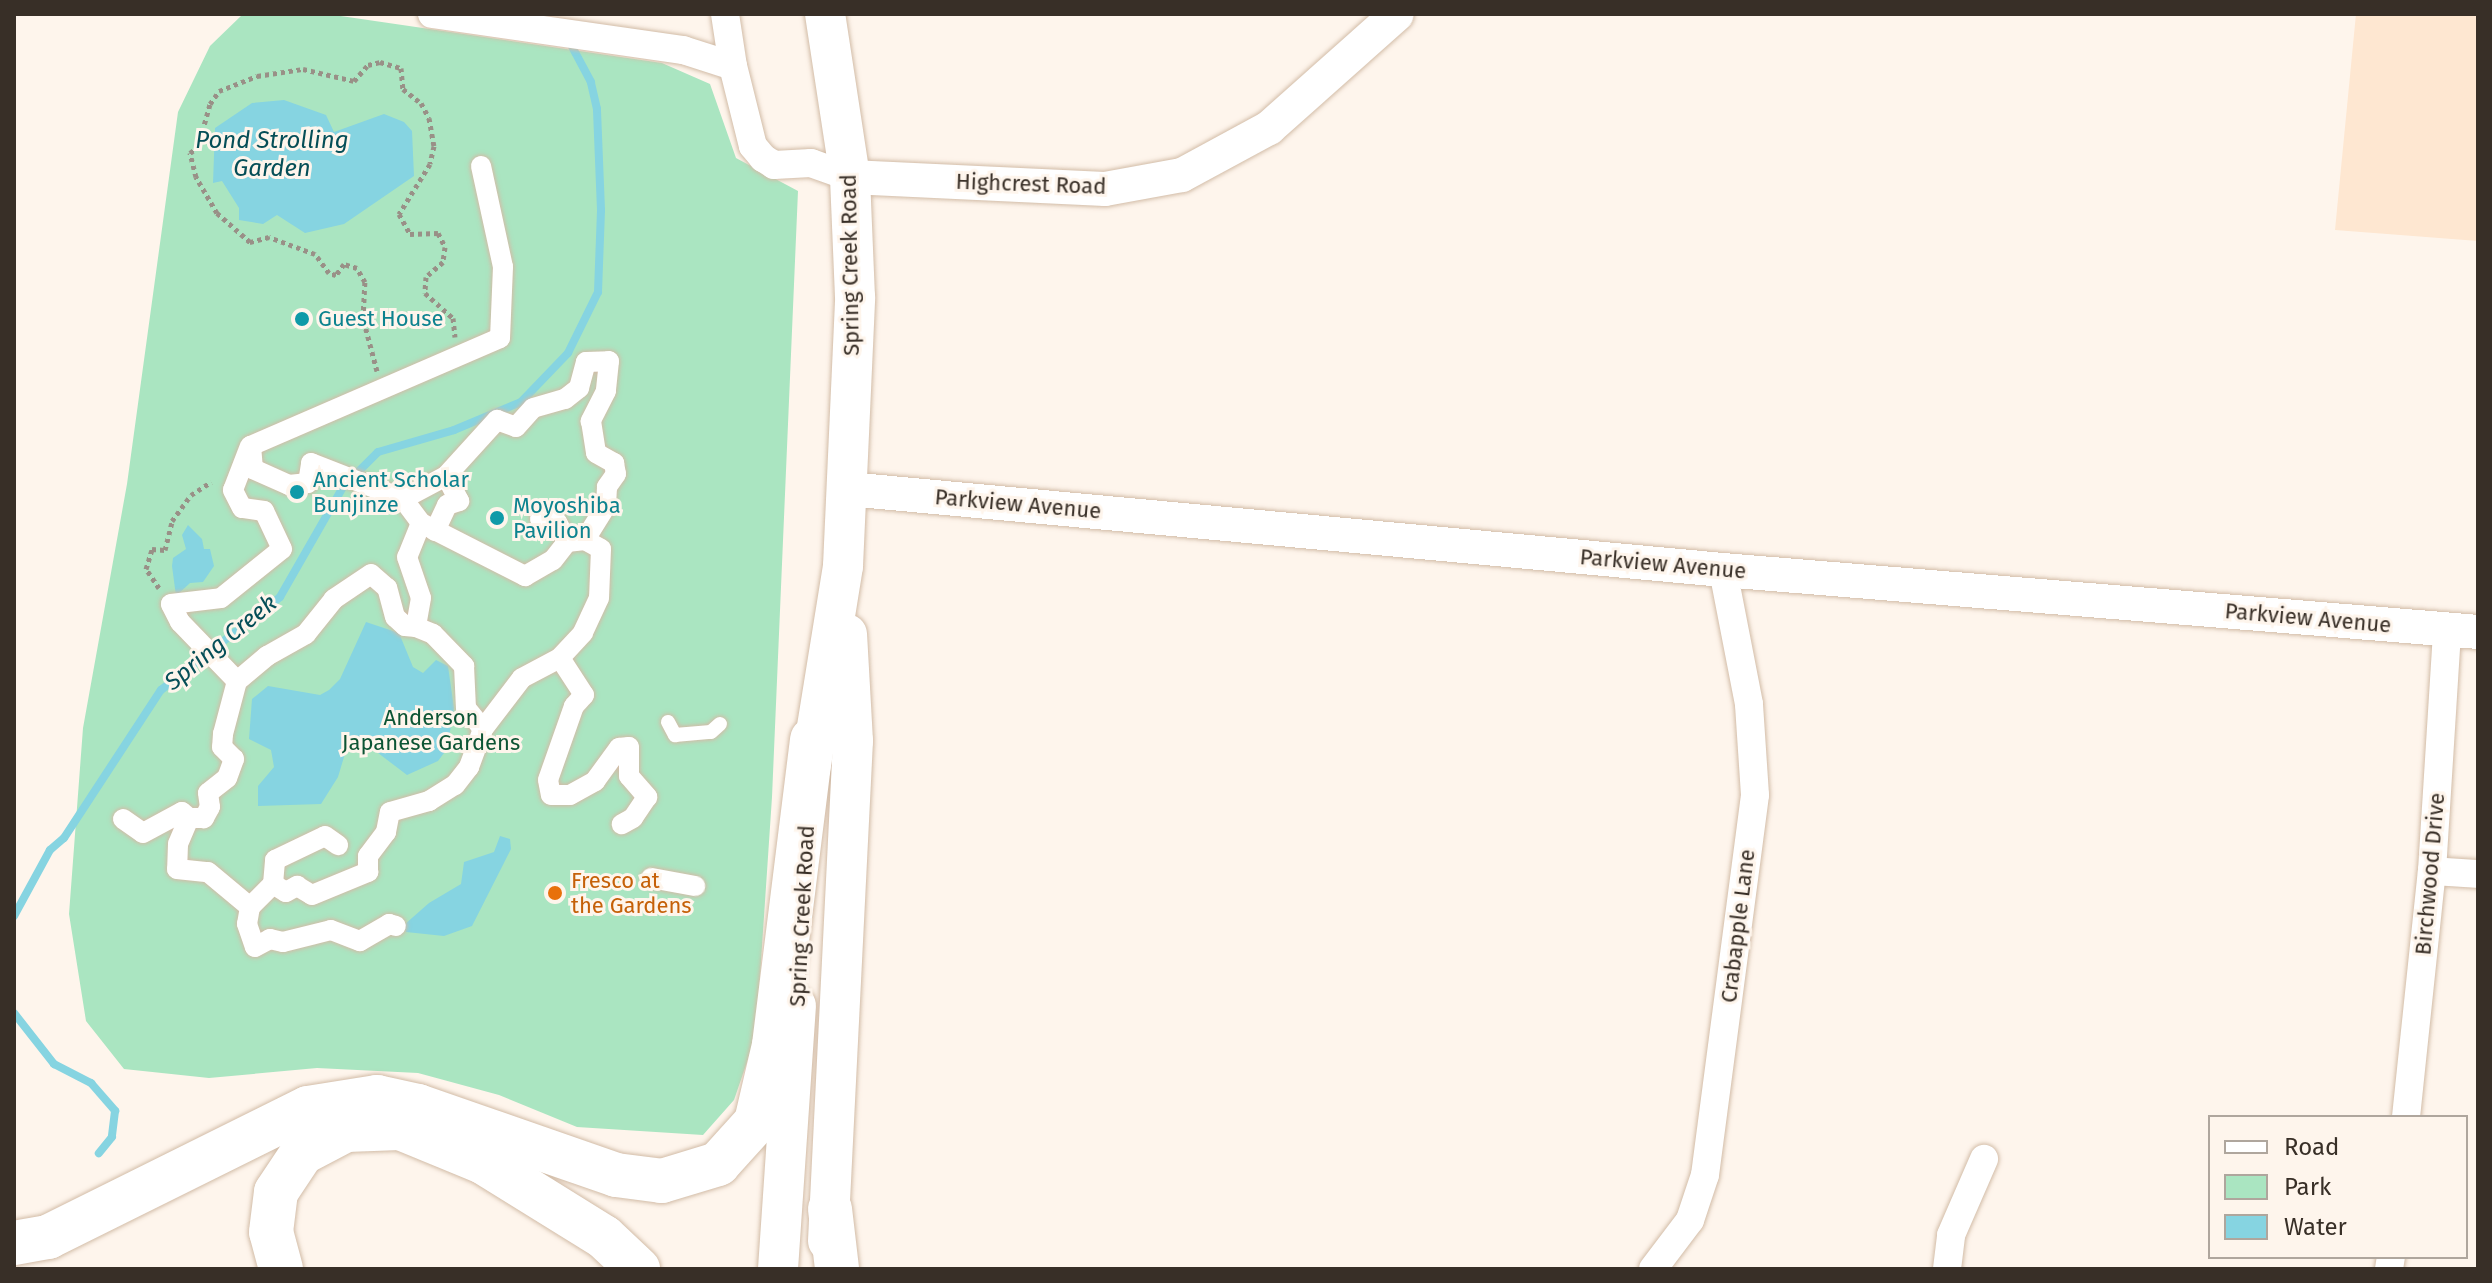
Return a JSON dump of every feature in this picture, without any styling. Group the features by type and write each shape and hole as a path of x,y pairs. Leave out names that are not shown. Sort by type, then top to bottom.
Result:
{"main road":[{"name":"Spring Creek Road","path":"778,1269 812,739 843,566 848,489 855,297 850,177 825,14"},
{"name":"Spring Creek Road","path":"826,1269 853,741 843,566"},
{"path":"14,1243 48,1237 308,1108 377,1097 418,1106 616,1175 662,1181 718,1164 756,1122 774,1045 812,739"},
{"path":"281,1269 271,1232 276,1192 302,1153 346,1130 400,1128 483,1162 604,1237 638,1269"},
{"path":"830,1209 837,1269"}],"street":[{"path":"432,14 683,50 733,66"},
{"path":"725,14 733,66 753,146 774,165 811,163 850,177"},
{"name":"Highcrest Road","path":"850,177 1105,189 1182,175 1269,128 1397,14"},
{"path":"232,677 176,613 221,598 282,549 264,511 242,508 233,490 246,454 500,338 503,322 499,238 481,166"},
{"path":"246,454 253,469 289,485 308,483 311,463 394,495 428,527 525,576 553,560 576,541 606,506 607,487 616,474 614,463 596,453 591,421 606,391 609,361 586,362 579,388 565,399 533,408 516,427 497,420 446,476 394,495"},
{"path":"416,627 421,598 407,557 447,505 459,501 446,476"},
{"name":"Parkview Avenue","path":"848,489 1723,570 2462,631"},
{"path":"273,884 286,892 297,886 312,895 368,872 368,856 386,832 390,812 429,801 455,785 469,767 483,729 522,678 560,658 583,633 599,598 601,549 576,541 557,522 540,519"},
{"name":"Crabapple Lane","path":"1653,1269 1690,1220 1705,1175 1755,795 1749,704 1723,570"},
{"path":"232,677 306,634 334,599 371,574 387,588 395,617 405,626 433,634 464,666 466,708 483,729"},
{"name":"Birchwood Drive","path":"2406,1115 2462,631"},
{"path":"560,658 584,695 574,706 548,780 551,795 570,795 595,781 608,759 629,747 629,776 647,797 633,818 622,824"},
{"path":"123,819 143,833 182,812 189,818 204,818 210,807 208,793 227,778 234,759 222,747 232,677"},
{"path":"189,818 178,844 177,869 208,872 250,907"},
{"path":"338,845 325,836 275,860 273,884 250,907 247,924 255,947 270,939 283,942 331,930 360,941 389,924 396,926"},
{"path":"2432,871 2478,874"},
{"path":"651,878 695,886"},
{"path":"1947,1269 1951,1235 1984,1159"}],"lane":[{"path":"668,722 675,735 711,732 720,724"}],"path":[{"path":"387,390 369,355 372,337 363,318 365,282 357,268 344,264 336,275 329,273 315,254 269,237 250,242 217,213 196,177 190,153 198,147 210,104 219,91 257,76 303,69 354,81 368,65 380,62 401,68 403,89 421,103 429,118 434,146 430,164 399,214 410,234 438,233 445,247 443,262 426,277 425,293 453,318 459,357"},
{"path":"176,613 146,569 152,549 165,550 172,521 191,495 205,490 221,469 246,454"}],"shaded area":[{"path":"2356,14 2478,14 2478,241 2335,230"}],"green space":[{"name":"Anderson Japanese Gardens","path":"243,14 327,14 662,63 710,84 736,158 798,191 772,797 756,1036 734,1100 703,1135 577,1127 499,1095 418,1073 317,1068 209,1078 124,1069 86,1021 69,914 83,728 127,484 178,112 210,46"}],"water":[{"name":"Pond Strolling Garden","path":"284,100 326,115 334,132 384,114 404,122 412,131 414,176 344,224 305,233 277,215 263,224 239,220 239,208 222,181 213,183 215,128 252,103"},
{"path":"188,525 202,539 204,549 210,549 214,566 203,582 190,583 176,596 173,558 186,549 182,535"},
{"path":"366,622 399,633 413,667 423,673 436,660 448,666 454,708 447,749 438,761 407,775 361,740 347,747 338,777 321,804 258,806 258,786 274,767 271,750 249,739 252,699 268,686 320,695 329,690 340,679"},
{"path":"500,836 510,839 511,849 472,926 444,936 406,932 404,925 429,903 461,884 464,862 494,852"}],"waterway":[{"name":"Spring Creek","path":"14,916 50,850 64,838 161,690 280,597 343,487 378,452 454,430 521,402 568,353 598,292 601,210 597,109 591,82 568,39"},
{"name":"Spring Creek","path":"14,1013 54,1064 91,1083 115,1111 112,1137 99,1153"}],"place":[{"name":"Guest House","path":"302,319"},
{"name":"Ancient Scholar Bunjinze","path":"297,492"},
{"name":"Moyoshiba Pavilion","path":"497,518"},
{"name":"Fresco at the Gardens","path":"555,893"}]}
